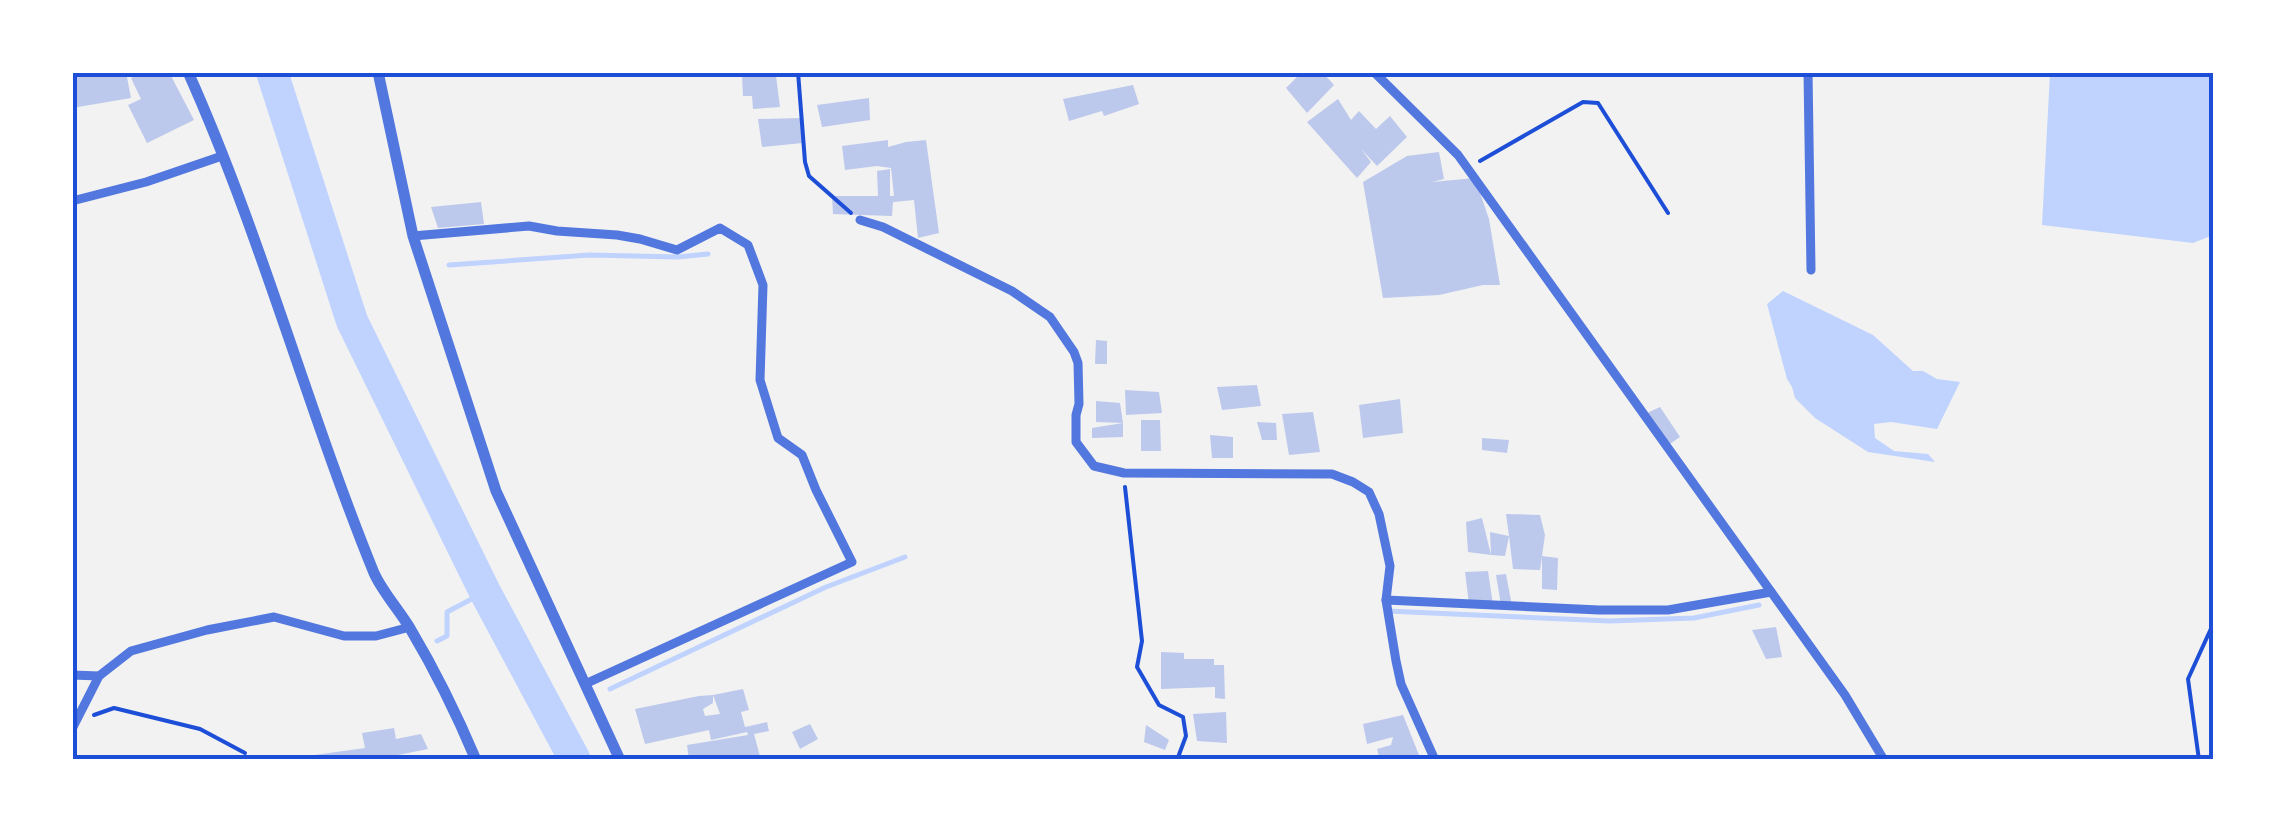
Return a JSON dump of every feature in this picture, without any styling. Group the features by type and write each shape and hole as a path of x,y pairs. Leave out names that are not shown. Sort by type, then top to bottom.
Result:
{"street":[{"path":"188,72 377,579 410,627 476,760"},
{"path":"378,72 413,236 496,491 620,760"},
{"path":"1374,72 1467,168 1844,695 1884,760"},
{"path":"1808,72 1812,270"},
{"path":"72,201 146,182 222,156"},
{"path":"860,220 883,227 1012,291 1050,317 1078,363 1076,442 1094,466 1124,472 1332,474 1369,492 1379,514 1390,566 1386,600 1401,684 1436,760"},
{"path":"413,236 530,226 640,239 677,250 720,228 748,245 763,285 760,380 778,438 802,456 852,562 585,684"},
{"path":"1386,600 1668,610 1771,592"},
{"path":"74,726 100,676 131,652 206,630 274,617 344,636 376,636 410,627"},
{"path":"72,675 100,676"}],"path":[{"path":"798,72 804,162 809,176 860,220"},
{"path":"1467,168 1584,102 1598,102 1668,213"},
{"path":"1124,472 1142,641 1137,667 1159,704 1183,717 1186,736 1177,760"},
{"path":"2199,760 2188,679 2214,622"},
{"path":"74,726 114,708 200,729 245,754"}],"water":[{"path":"2050,73 2213,73 2213,235 2193,243 2042,225"},
{"path":"1783,291 1873,335 1913,371 1960,382 1937,429 1891,422 1874,424 1875,438 1894,451 1928,454 1935,462 1868,452 1815,418 1795,398 1767,304"}],"building":[{"path":"72,72 126,72 131,98 72,108"},
{"path":"143,72 169,72 194,120 147,143 128,105 141,99 131,78"},
{"path":"1302,72 1322,72 1334,85 1307,113 1286,88"},
{"path":"742,76 776,76 780,107 753,109 752,96 743,96"},
{"path":"1133,85 1139,104 1104,116 1102,111 1069,121 1063,99"},
{"path":"869,98 870,120 822,127 817,105"},
{"path":"1338,99 1351,120 1359,111 1376,129 1390,116 1407,137 1377,166 1361,149 1371,162 1357,178 1307,122"},
{"path":"801,118 803,143 762,147 758,119"},
{"path":"888,140 888,147 926,140 939,233 918,238 914,200 893,202 892,216 833,214 832,196 878,196 877,171 890,169 890,196 894,196 891,168 845,170 842,146"},
{"path":"1439,152 1444,179 1432,182 1475,178 1489,219 1500,285 1439,295 1383,298 1363,182 1407,156"},
{"path":"481,202 484,224 438,228 431,207"},
{"path":"1096,340 1107,341 1107,364 1095,364"},
{"path":"1257,385 1261,406 1222,410 1217,387"},
{"path":"1125,390 1159,392 1162,413 1126,415"},
{"path":"1400,399 1403,433 1363,438 1359,405"},
{"path":"1096,401 1120,403 1123,423 1096,422"},
{"path":"1660,407 1680,437 1667,446 1645,414"},
{"path":"1313,412 1320,452 1289,455 1282,414"},
{"path":"1141,420 1160,420 1161,451 1141,451"},
{"path":"1257,422 1276,423 1277,440 1262,440"},
{"path":"1123,423 1123,437 1092,438 1092,428"},
{"path":"1210,435 1233,437 1233,458 1212,458"},
{"path":"1482,438 1509,440 1507,453 1482,450"},
{"path":"1506,514 1540,515 1545,535 1540,570 1513,569"},
{"path":"1482,518 1491,555 1468,552 1466,522"},
{"path":"1490,532 1509,536 1505,556 1491,555"},
{"path":"1542,556 1558,558 1557,590 1542,589"},
{"path":"1488,571 1493,605 1469,604 1465,572"},
{"path":"1506,574 1512,606 1501,605 1496,575"},
{"path":"1776,627 1782,657 1766,659 1752,630"},
{"path":"1161,652 1184,653 1184,659 1214,659 1214,665 1224,665 1225,699 1215,698 1215,687 1161,689"},
{"path":"743,689 749,710 741,712 745,727 767,722 769,731 754,734 761,760 689,760 687,745 748,735 747,732 711,740 709,730 645,744 635,709","holes":["713,695 720,714 705,716 703,709 713,703"]},
{"path":"1226,712 1227,743 1197,741 1193,714"},
{"path":"1403,715 1421,760 1380,760 1377,749 1391,745 1393,737 1367,744 1363,724"},
{"path":"810,724 818,739 800,749 792,732"},
{"path":"1146,725 1169,740 1165,750 1144,742"},
{"path":"394,728 396,739 421,734 428,749 398,755 399,760 300,760 365,748 362,733"}],"waterway":[{"path":"272,72 352,321 485,592 575,760"},
{"path":"449,265 589,255 708,254"},
{"path":"610,689 826,587 905,557"},
{"path":"437,641 447,636 447,612 485,592"},
{"path":"1387,611 1610,621 1694,618 1759,605"}]}
